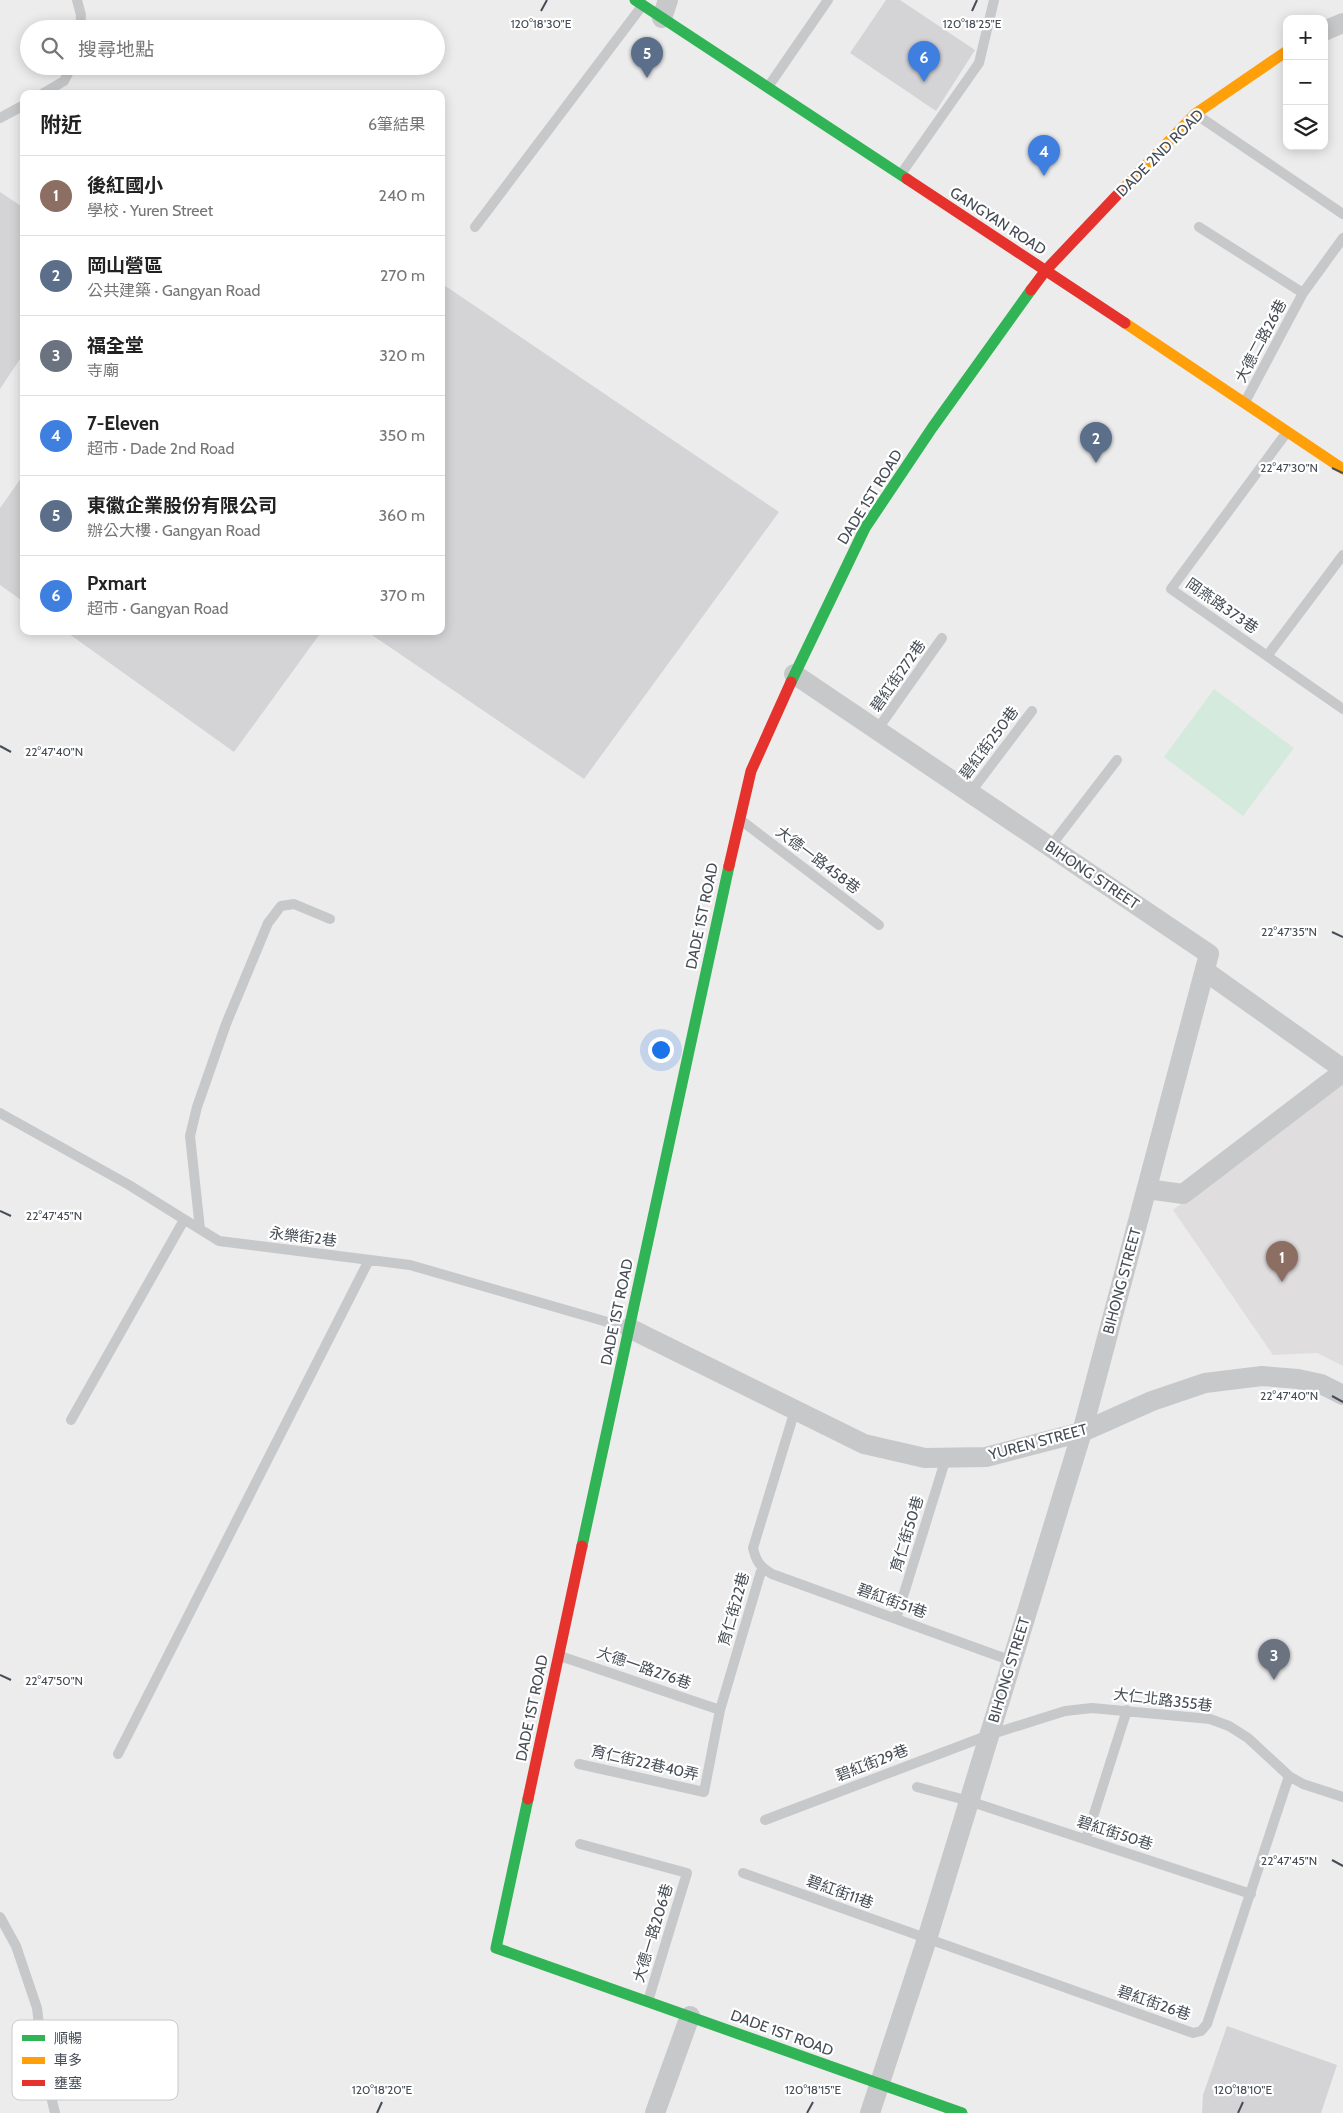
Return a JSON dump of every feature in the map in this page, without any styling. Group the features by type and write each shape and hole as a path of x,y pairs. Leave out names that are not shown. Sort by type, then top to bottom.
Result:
{"street":[{"name":"GANGYAN ROAD","path":"639,3 665,9 768,88 1046,270 1343,469"},
{"path":"1328,30 1343,23"},
{"name":"DADE 2ND ROAD","path":"1046,270 1195,114 1283,54"},
{"name":"DADE 1ST ROAD","path":"962,2113 496,1948 716,918 751,771 794,674 865,528 932,428 1046,270"},
{"name":"BIHONG STREET","path":"794,674 1209,954 1082,1432 927,1939 870,2113"},
{"path":"1146,1189 1183,1194 1343,1071 1205,971"},
{"name":"YUREN STREET","path":"629,1328 864,1444 925,1458 986,1457 1082,1432 1152,1401 1205,1383 1262,1376 1298,1379 1321,1384 1343,1395"},
{"path":"655,2113 690,2016"}],"lane":[{"path":"77,0 81,20"},
{"path":"768,88 828,0"},
{"path":"900,174 979,63 994,0"},
{"path":"475,227 639,3"},
{"path":"49,90 64,81 67,75"},
{"path":"0,118 20,107"},
{"path":"1195,114 1343,214"},
{"name":"大德二路26巷","path":"1199,227 1303,293"},
{"name":"大德二路26巷","path":"1244,402 1303,293 1343,238"},
{"name":"岡燕路373巷","path":"1288,432 1171,589 1343,709"},
{"path":"1267,656 1343,555"},
{"name":"碧紅街272巷","path":"877,730 942,638"},
{"name":"碧紅街250巷","path":"970,793 1032,711"},
{"path":"1050,846 1116,760"},
{"name":"大德一路458巷","path":"739,819 879,924"},
{"path":"200,1229 190,1136 197,1107 226,1024 268,922 281,906 294,904 330,919"},
{"name":"永樂街2巷","path":"0,1113 128,1185 218,1241 410,1265 629,1328"},
{"path":"71,1420 184,1220"},
{"path":"118,1754 369,1260"},
{"name":"育仁街22巷","path":"704,1792 720,1710 762,1568 756,1559 753,1548 795,1410"},
{"name":"育仁街50巷","path":"896,1619 946,1458"},
{"name":"碧紅街51巷","path":"762,1568 772,1574 1012,1661"},
{"name":"大德一路276巷","path":"559,1655 720,1710"},
{"name":"大仁北路355巷","path":"989,1735 1065,1711 1092,1708 1210,1719 1229,1726 1248,1738 1289,1776 1303,1784 1343,1797"},
{"path":"1086,1839 1127,1710"},
{"name":"碧紅街29巷","path":"765,1820 989,1735"},
{"name":"育仁街22巷40弄","path":"580,1764 704,1792"},
{"name":"碧紅街26巷","path":"927,1939 1193,2033 1201,2031 1206,2024 1289,1776"},
{"name":"碧紅街50巷","path":"916,1786 969,1801 1250,1894"},
{"name":"大德一路206巷","path":"580,1844 687,1873 648,2002"},
{"name":"碧紅街11巷","path":"743,1873 927,1939"},
{"path":"0,1917 16,1946 37,2008 38,2020"},
{"path":"52,2100 55,2113"}],"shaded area":[{"path":"1343,1083 1343,1366 1317,1353 1273,1355 1173,1210"}],"green space":[{"path":"1214,689 1294,748 1243,816 1164,757"}],"building":[{"path":"886,0 900,0 975,50 936,111 850,53"},
{"path":"0,192 20,205 20,359 0,389"},
{"path":"445,286 779,512 584,779 372,635 445,635"},
{"path":"20,480 20,599 0,585 0,508"},
{"path":"71,635 319,635 234,752"},
{"path":"1227,2026 1337,2065 1321,2113 1202,2113 1203,2095"}],"traffic: fast":[{"path":"635,0 907,179"},
{"path":"791,682 865,528 932,428 1031,290"},
{"path":"582,1546 729,866"},
{"path":"528,1799 496,1948 962,2113"}],"traffic: slow":[{"path":"1120,192 1195,114 1283,54"},
{"path":"1125,323 1343,469"}],"traffic: jam":[{"path":"907,179 1125,323"},
{"path":"1031,290 1046,270 1120,192"},
{"path":"729,866 751,771 791,682"},
{"path":"528,1799 582,1546"}],"place":[{"name":"東徽企業股份有限公司","path":"647,78"},
{"name":"Pxmart","path":"924,82"},
{"name":"7-Eleven","path":"1044,176"},
{"name":"岡山營區","path":"1096,463"},
{"name":"後紅國小","path":"1282,1282"},
{"name":"福全堂","path":"1274,1680"}]}
